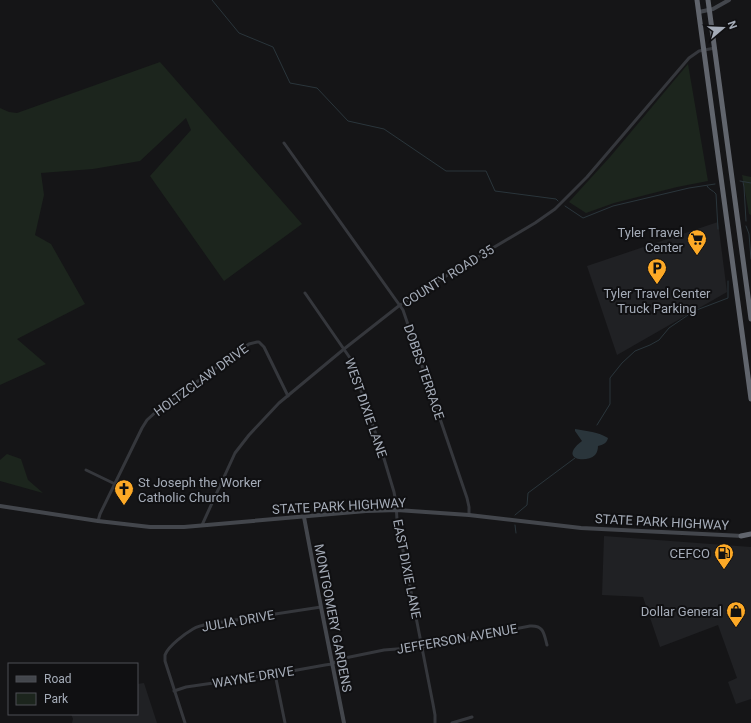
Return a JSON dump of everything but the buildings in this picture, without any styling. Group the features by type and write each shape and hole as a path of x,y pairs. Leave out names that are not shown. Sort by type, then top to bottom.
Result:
{"highway":[{"path":"697,0 734,274 748,355 751,399"},
{"path":"708,0 751,319"},
{"path":"734,274 745,273"},
{"path":"741,536 751,535"}],"main road":[{"path":"699,12 710,10 729,0"},
{"name":"STATE PARK HIGHWAY","path":"0,506 154,527 202,525 366,511 397,510 469,515 581,528 741,536"},
{"name":"MONTGOMERY GARDENS","path":"304,517 320,607 344,723"}],"street":[{"name":"COUNTY ROAD 35","path":"202,525 240,446 262,420 344,349 400,305 454,270 535,223 555,209 592,171 685,62 699,51 715,48"},
{"name":"DOBBS TERRACE","path":"284,143 379,278 400,305 467,498 469,515"},
{"name":"WEST DIXIE LANE","path":"305,293 350,358 383,457 395,497 397,510"},
{"name":"HOLTZCLAW DRIVE","path":"98,520 147,420 158,410 249,344 259,342 264,347 288,396"},
{"path":"86,470 115,484"},
{"name":"EAST DIXIE LANE","path":"397,510 397,520 435,715 435,723"},
{"name":"JULIA DRIVE","path":"174,691 165,661 165,655 177,641 194,628 208,624 320,607"},
{"name":"JEFFERSON AVENUE","path":"332,664 340,659 384,650 422,647 534,626 542,629 547,645"},
{"name":"WAYNE DRIVE","path":"174,691 186,687 332,664"},
{"path":"275,674 285,723"},
{"path":"174,691 185,723"},
{"path":"452,723 472,717"}],"shaded area":[{"name":"Tyler Travel Center","path":"718,222 727,292 617,355 587,266"},
{"path":"575,429 600,434 608,438 604,444 598,446 598,450 591,458 576,458 573,456 573,452 575,447 582,441"},
{"path":"604,536 751,547 751,699 736,704 728,682 737,678 718,625 660,647 643,597 602,595"},
{"path":"144,683 157,723 72,723 73,719 71,715 138,715 138,684"}],"green space":[{"path":"160,62 302,224 224,281 150,176 191,130 186,118 140,161 93,169 41,173 44,195 35,235 51,244 85,304 17,339 46,364 0,385 0,108 9,112 17,113"},
{"path":"688,64 708,181 677,187 614,203 586,213 569,202 610,157"},
{"path":"742,175 751,177 751,215 749,214"},
{"path":"7,454 21,459 28,480 43,493 0,481 0,460"}],"waterway":[{"path":"212,0 239,33 273,47 290,83 317,88 348,121 384,129 446,171 486,171 495,191 556,199 558,201"},
{"path":"740,181 751,183"},
{"path":"743,182 746,221"},
{"path":"565,206 583,218 613,206 689,188 715,184"},
{"path":"707,186 716,194 718,229"},
{"path":"746,226 749,234 751,259"},
{"path":"597,425 610,404 610,378 622,363 635,351 659,340 669,328 694,311 728,298 728,281"},
{"path":"515,515 527,505 528,493 575,458"},
{"path":"515,525 516,533"}],"place":[{"name":"Tyler Travel Center","path":"697,256"},
{"name":"Tyler Travel Center Truck Parking","path":"657,285"},
{"name":"St Joseph the Worker Catholic Church","path":"124,506"},
{"name":"CEFCO","path":"724,570"},
{"name":"Dollar General","path":"736,628"}]}
